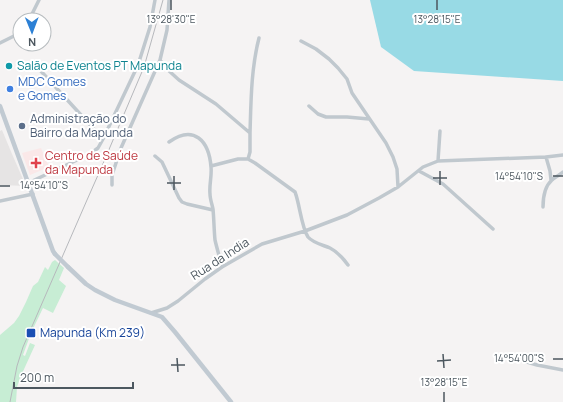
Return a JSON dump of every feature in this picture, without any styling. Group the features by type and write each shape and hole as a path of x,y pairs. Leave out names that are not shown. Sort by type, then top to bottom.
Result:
{"street":[{"path":"33,12 39,0"},
{"path":"28,183 90,154 98,148 138,65 150,27 155,0"},
{"path":"112,185 112,175 121,148 160,60 167,30 170,0"},
{"path":"0,43 12,37"},
{"path":"248,159 250,152 253,74 259,38"},
{"path":"301,41 316,49 329,59 347,79 352,93 386,143 393,157 397,169 398,187"},
{"path":"160,60 179,80 216,104 250,133"},
{"path":"38,69 103,139"},
{"path":"0,106 55,254 86,284 95,290 115,300 162,317 231,402"},
{"path":"309,106 318,114 326,117 369,119"},
{"path":"440,131 438,161 563,155"},
{"path":"169,142 184,134 193,134 201,139 208,150 211,166 210,192 216,241 222,267"},
{"path":"155,156 162,162 182,202 213,210"},
{"path":"546,157 551,180"},
{"path":"211,166 238,159 248,159 295,192 305,231 309,238 319,244 331,248 341,256 348,265"},
{"name":"Rua da India","path":"151,313 167,308 222,267 262,244 305,231 347,215 398,187 423,167 438,161"},
{"path":"419,171 443,184 493,229"},
{"path":"543,207 543,199 546,188 551,180 563,172"},
{"path":"0,201 33,194"},
{"path":"503,355 537,365 563,370"}],"shaded area":[{"path":"2,130 26,186 0,185 0,131"},
{"name":"Centro de Saúde da Mapunda","path":"41,148 49,167 30,175 22,153"}],"green space":[{"path":"55,260 64,268 59,280 66,286 53,313 43,308 31,333 23,355 25,356 30,343 35,345 17,387 16,402 0,402 0,335 14,323 19,316 33,286 38,282 45,267 48,270 52,262"}],"water":[{"path":"370,0 563,0 563,81 414,71 381,47"}],"railway":[{"path":"10,402 17,366 23,347 144,67 163,0"}],"place":[{"name":"Salão de Eventos PT Mapunda","path":"9,66"},
{"name":"MDC Gomes e Gomes","path":"10,89"},
{"name":"Administração do Bairro da Mapunda","path":"22,126"},
{"name":"Centro de Saúde da Mapunda","path":"36,163"},
{"name":"Mapunda (Km 239)","path":"31,333"}]}
